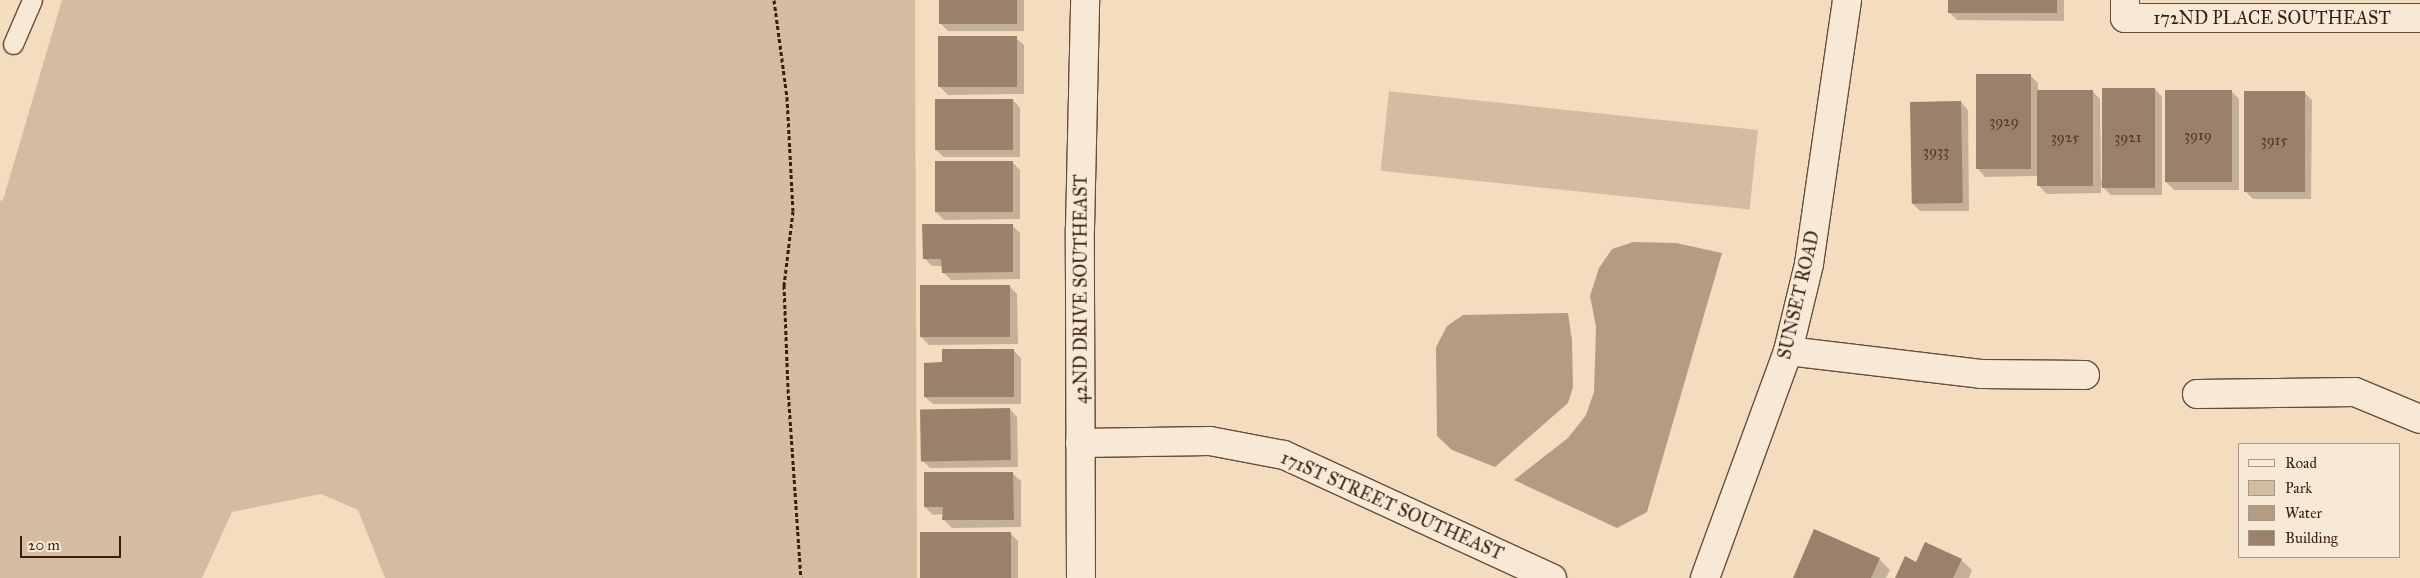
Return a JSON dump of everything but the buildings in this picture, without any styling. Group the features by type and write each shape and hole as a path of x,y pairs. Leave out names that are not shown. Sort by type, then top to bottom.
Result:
{"street":[{"name":"42ND DRIVE SOUTHEAST","path":"1081,578 1080,228 1085,0"},
{"name":"SUNSET ROAD","path":"1705,578 1788,351 1809,264 1847,0"},
{"name":"172ND PLACE SOUTHEAST","path":"2125,9 2420,18"},
{"path":"1788,351 1982,374 2085,375"},
{"path":"2197,394 2356,392 2420,419"},
{"name":"171ST STREET SOUTHEAST","path":"1080,443 1210,441 1284,455 1552,578"}],"lane":[{"path":"13,44 32,0"}],"path":[{"path":"774,0 787,97 793,211 784,286 788,389 801,578"}],"green space":[{"path":"62,0 915,0 917,578 385,578 358,510 321,494 232,512 202,578 0,578 0,201 3,200"},
{"path":"1389,91 1758,130 1750,210 1381,171"}],"water":[{"path":"1633,242 1676,243 1722,253 1647,512 1617,528 1514,480 1568,438 1586,415 1594,392 1596,327 1590,296 1599,268 1612,249"},
{"path":"1568,313 1572,341 1573,387 1568,403 1495,467 1452,450 1437,436 1436,347 1447,326 1463,315"}]}
